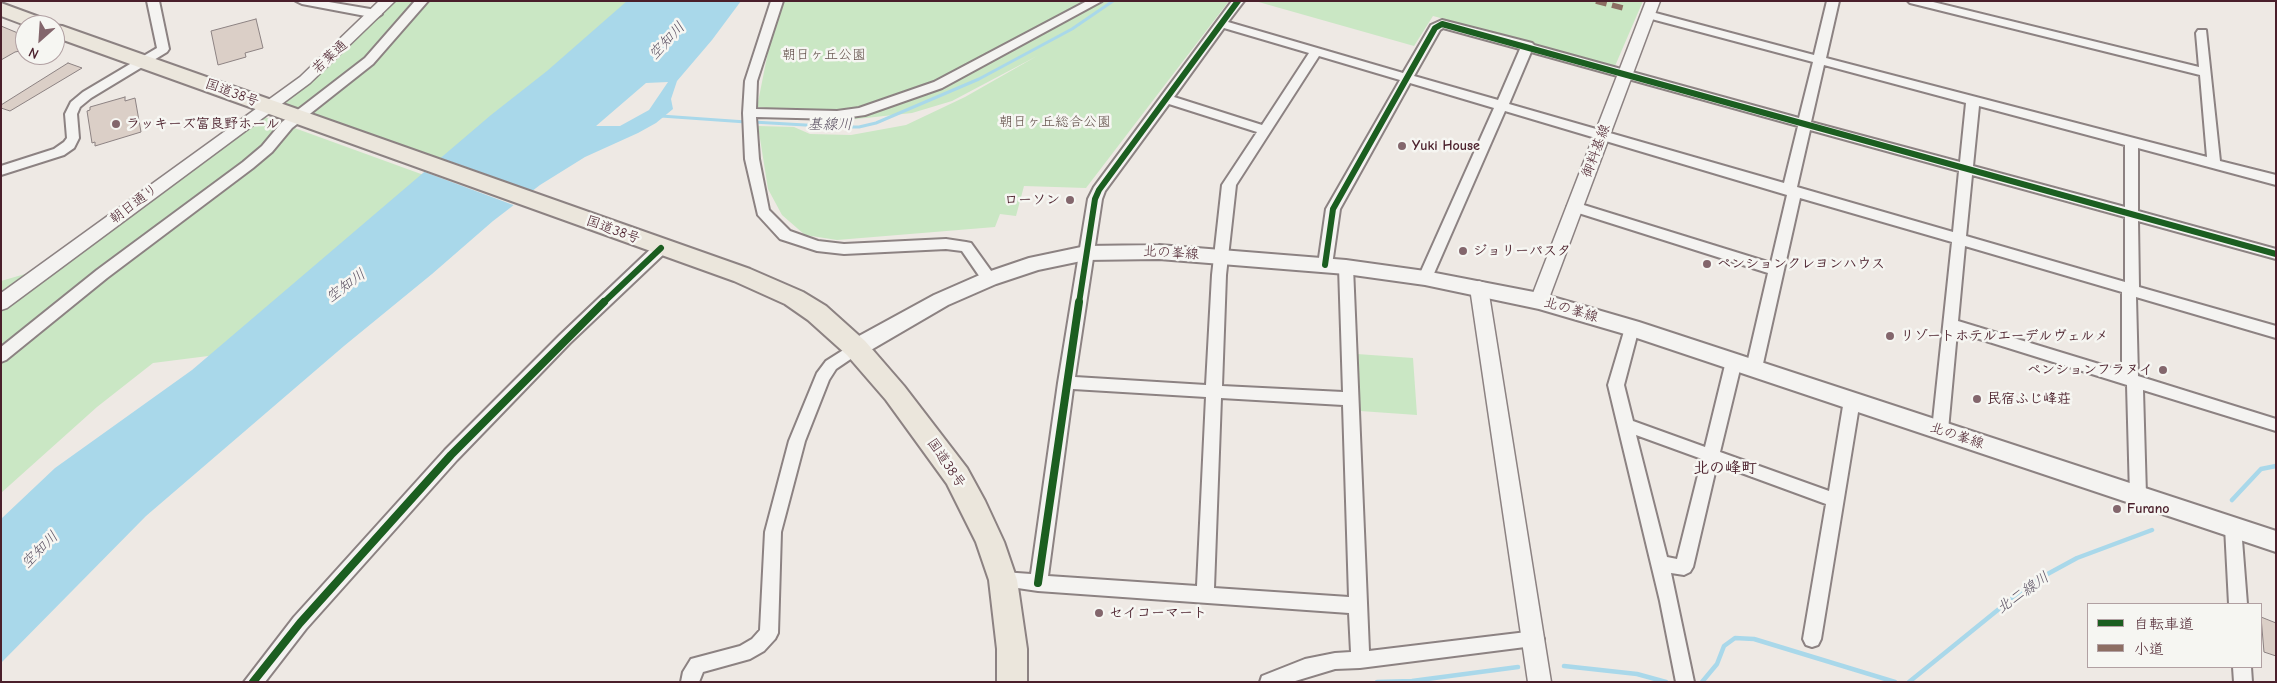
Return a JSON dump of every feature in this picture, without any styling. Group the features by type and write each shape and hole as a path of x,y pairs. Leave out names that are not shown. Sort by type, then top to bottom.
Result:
{"highway":[{"path":"1,9 17,15"},
{"name":"国道38号","path":"65,33 652,245 742,275 786,294 818,313 856,348 895,393 957,476 990,542 1002,580 1012,648 1012,682"}],"main road":[{"name":"北の峯線","path":"856,348 941,300 989,280 1036,262 1086,254 1128,251 1222,256 1336,266 1425,278 1539,301 1632,328 2276,542"}],"street":[{"path":"1,172 60,152 69,145 73,138 71,114 75,105 87,95 163,49 153,1"},
{"path":"302,1 376,14"},
{"name":"若葉通","path":"267,106 305,80 388,1"},
{"path":"1,356 102,274 267,149 287,125 301,118 369,60 422,1"},
{"path":"777,1 751,81 749,112 752,159 763,212 785,235 817,246 844,249 955,244 966,247 989,280"},
{"path":"749,112 843,115 861,112 938,85 1096,1"},
{"path":"1038,583 1092,211 1099,190 1238,1"},
{"path":"1754,368 1833,1"},
{"path":"1914,1 2206,73"},
{"path":"1651,8 1820,60 2276,180"},
{"name":"御料基線","path":"1539,301 1651,8"},
{"path":"1222,24 1602,134 1791,192 2276,332"},
{"path":"1360,660 1350,399 1330,219 1333,209 1435,28 1442,24 1528,46 2276,254"},
{"path":"2202,32 2214,163"},
{"path":"1425,278 1500,105 1528,46"},
{"path":"1205,595 1219,275 1230,185 1316,51"},
{"path":"1167,99 1265,130"},
{"path":"1940,430 1973,100"},
{"name":"朝日通り","path":"1,302 267,106"},
{"path":"2131,141 2133,215 2130,290 2138,496"},
{"path":"1574,207 1776,270"},
{"path":"253,682 300,623 450,455 565,339 652,245"},
{"path":"1479,288 1535,639 1540,682"},
{"path":"1950,324 2276,425"},
{"path":"1632,328 1616,385 1660,564 1685,682"},
{"path":"690,682 696,665 744,653 758,645 769,633 770,571 774,532 797,441 822,377 831,365 856,348"},
{"path":"1660,564 1684,567 1734,361"},
{"path":"1066,383 1350,399"},
{"path":"1812,639 1852,400"},
{"path":"1626,425 1835,500"},
{"path":"2233,527 2238,603"},
{"path":"1002,580 1357,606"},
{"path":"1269,682 1305,668 1327,663 1535,639"},
{"path":"2242,668 2243,682"}],"green space":[{"path":"388,1 638,1 447,164 275,101"},
{"name":"朝日ヶ丘総合公園","path":"784,1 1229,1 1086,188 1024,186 1016,216 1000,214 995,227 837,240 805,235 782,215 768,189 758,126 794,127 810,134 851,135 906,125 965,97 1037,56 952,101 912,113 847,120 811,119 774,111 769,108 757,107 772,32"},
{"path":"1255,1 1643,1 1615,66 1433,16 1414,46"},
{"path":"256,114 432,178 216,355 153,363 97,407 1,493 1,281 49,267"},
{"path":"1357,354 1413,358 1417,415 1360,411"}],"water":[{"name":"空知川","path":"627,1 741,1 712,40 677,81 671,99 673,109 656,123 585,157 540,185 493,221 146,516 1,663 1,519 55,468 192,370 491,115 547,71","holes":["668,82 649,110 620,126 596,126 646,83"]}],"pier":[{"path":"438,157 536,192 516,206 422,171"}],"building":[{"path":"256,19 263,48 245,53 246,57 218,65 211,31"},
{"path":"1,26 15,32 15,52 1,60"},
{"path":"68,63 82,68 10,111 1,108 1,105"},
{"name":"ラッキーズ富良野ホール","path":"125,97 125,101 135,98 141,132 95,146 95,142 92,143 87,111 90,110 90,107"},
{"path":"2262,617 2276,623 2276,656 2264,652"}],"waterway":[{"name":"基線川","path":"753,122 840,127 859,127 876,123 979,79 1072,29 1113,1"},
{"name":"基線川","path":"661,116 746,122"},
{"name":"北二線川","path":"2232,500 2261,469 2276,466"},
{"name":"北二線川","path":"1909,682 2031,583 2077,558 2152,530"},
{"name":"北二線川","path":"1702,682 1717,664 1724,646 1735,638 1754,639 1895,682"},
{"name":"北二線川","path":"1564,666 1637,674 1666,682"},
{"name":"北二線川","path":"1377,682 1412,681 1518,667"}],"marked path":[{"path":"1596,1 1623,8"}],"cycle path":[{"path":"1038,583 1066,383 1095,199 1099,190 1238,1"},
{"path":"1325,265 1330,219 1333,209 1435,28 1442,24 2276,254"},
{"path":"253,682 300,623 451,455 565,339 661,248"}],"place":[{"name":"ラッキーズ富良野ホール","path":"116,124"},
{"name":"Yuki House","path":"1402,146"},
{"name":"ローソン","path":"1070,200"},
{"name":"ジョリーパスタ","path":"1463,251"},
{"name":"ペンションクレヨンハウス","path":"1707,264"},
{"name":"リゾートホテルエーデルヴェルメ","path":"1890,336"},
{"name":"ペンションフラヌイ","path":"2163,370"},
{"name":"民宿ふじ峰荘","path":"1977,399"},
{"name":"Furano","path":"2117,509"},
{"name":"セイコーマート","path":"1099,613"}],"district":[{"name":"北の峰町","path":"1725,468"}],"park label":[{"name":"朝日ヶ丘公園","path":"824,55"}]}
